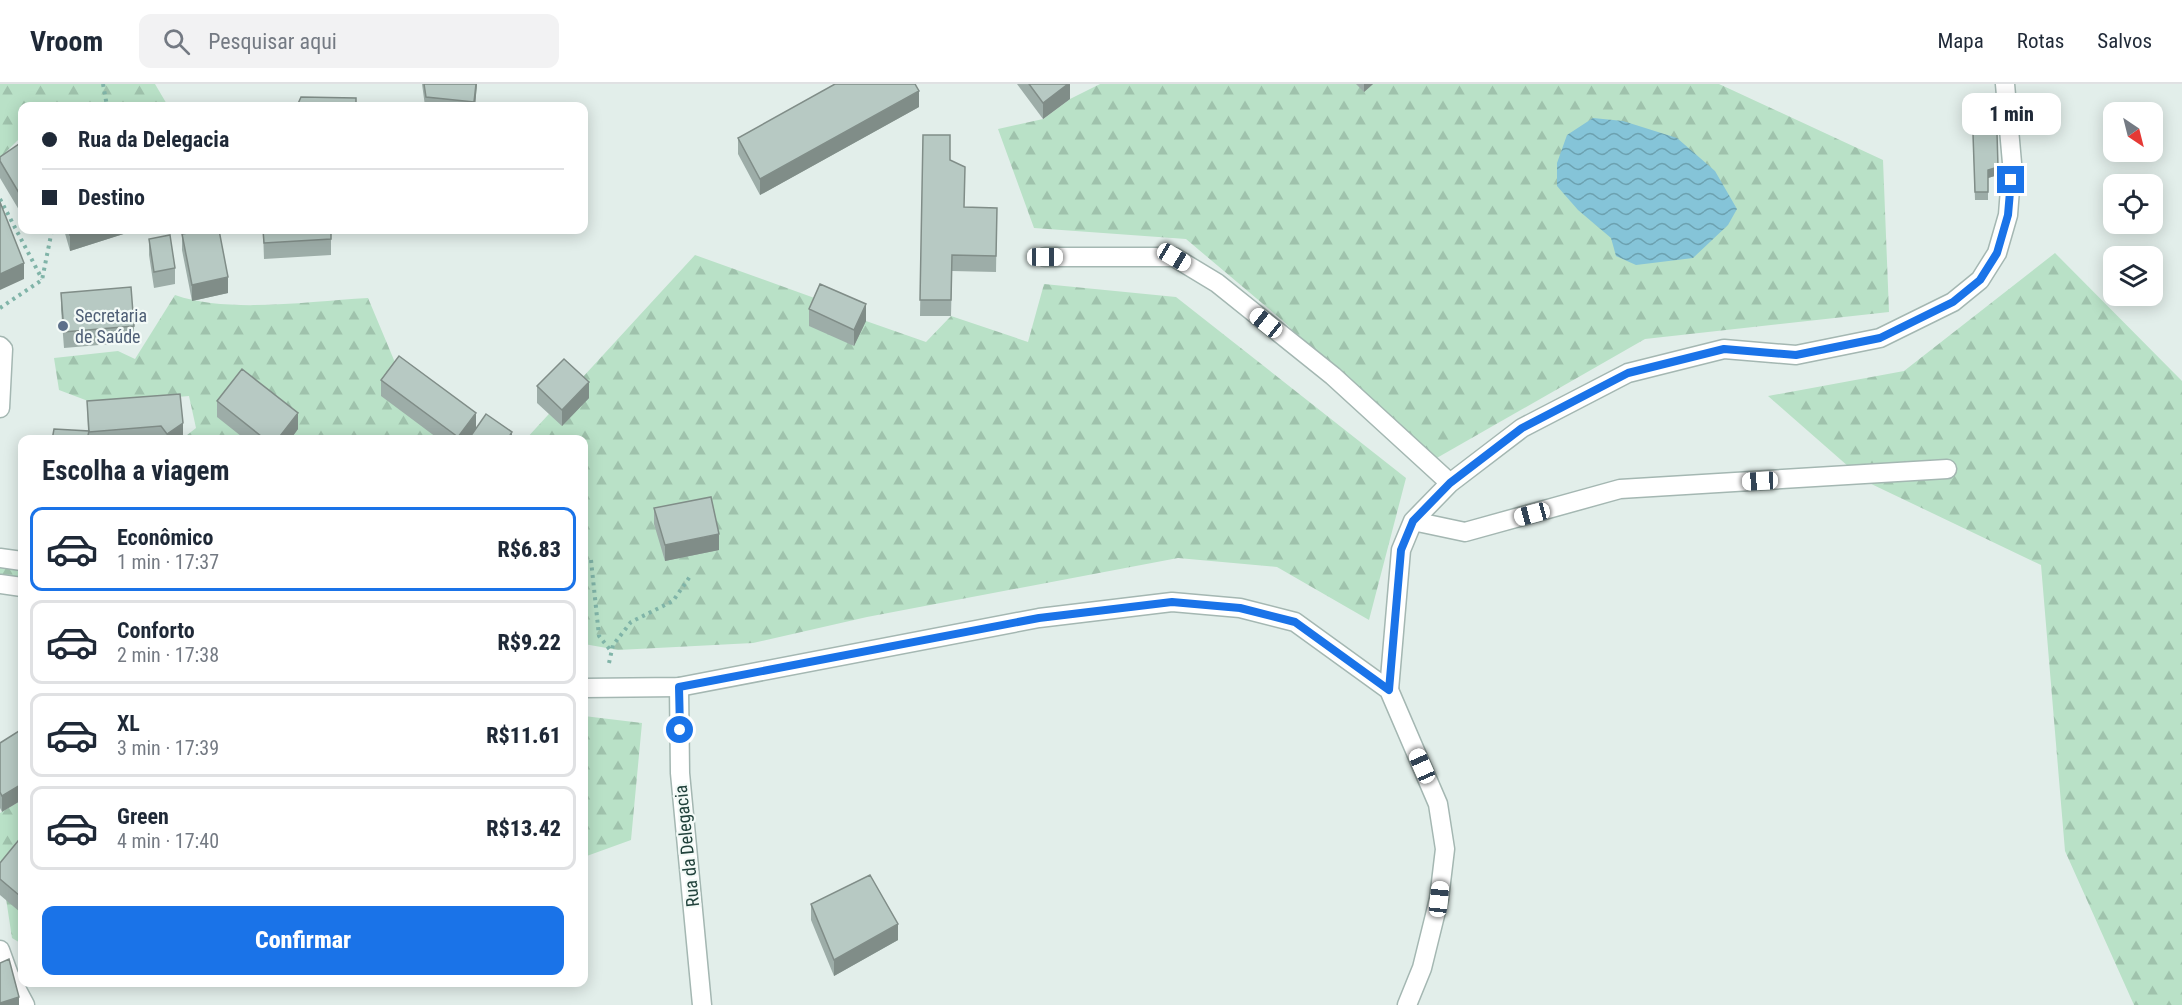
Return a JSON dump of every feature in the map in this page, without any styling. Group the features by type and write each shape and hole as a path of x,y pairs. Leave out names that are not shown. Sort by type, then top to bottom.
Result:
{"street":[{"path":"1407,1005 1422,968 1439,899 1445,849 1438,804 1389,690 1401,550 1413,521 1450,483 1522,428 1628,373 1724,349 1796,355 1880,338 1953,302 1980,280 1997,253 2008,215 2012,163 2005,84"},
{"path":"1045,257 1174,257 1217,283 1333,376 1450,483"},
{"path":"0,346 3,349 0,408"},
{"path":"1413,521 1465,532 1620,489 1947,469"},
{"path":"0,558 18,560"},
{"path":"0,584 18,586"},
{"path":"588,688 679,687 1039,618 1172,602 1240,608 1295,622 1389,690"},
{"name":"Rua da Delegacia","path":"679,687 680,773 702,1005"},
{"path":"0,950 9,975 25,1005"}],"path":[{"path":"103,84 106,102"},
{"path":"0,199 18,233"},
{"path":"18,234 42,279"},
{"path":"0,308 42,279 51,234"},
{"path":"591,560 599,636 611,652"},
{"path":"604,688 613,645 631,622 673,601 691,575"}],"green space":[{"path":"0,84 155,84 166,102 18,102 18,140 0,158"},
{"path":"1100,84 1719,84 1883,160 1889,312 1645,339 1428,463 1282,320 1186,239 1034,228 998,129 1043,119 1070,99"},
{"path":"2055,253 2103,301 2103,306 2108,306 2182,381 2182,1005 2134,1005 2065,851 2041,565 1865,481 1768,396 1904,371"},
{"path":"695,255 820,300 866,321 926,342 951,316 1028,342 1044,284 1176,297 1406,478 1369,620 1277,567 1178,558 867,617 753,643 618,650 588,645 588,435 530,435"},
{"path":"175,295 196,301 245,305 368,298 399,372 439,435 187,435 196,428 189,396 96,404 59,390 54,358 118,351 135,359"},
{"path":"0,558 18,560 18,586 0,584"},
{"path":"588,716 642,723 631,840 588,856"},
{"path":"18,802 18,942 12,938 0,859 0,813"}],"water":[{"path":"1593,118 1623,121 1677,138 1715,171 1737,209 1728,225 1693,258 1636,265 1616,256 1611,238 1578,210 1557,186 1557,163 1567,135"}],"building":[{"path":"424,84 476,84 474,102 426,97"},
{"path":"835,84 915,84 919,91 760,179 738,138"},
{"path":"1029,84 1068,84 1043,103"},
{"path":"301,97 356,98 356,102 299,102"},
{"path":"1997,133 1998,167 1988,170 1988,192 1975,192 1973,134"},
{"path":"923,135 950,135 950,160 965,167 964,207 997,208 996,256 952,255 951,300 920,300"},
{"path":"18,145 18,191 0,161 0,157"},
{"path":"0,202 24,263 0,274"},
{"path":"182,234 220,234 228,277 192,285"},
{"path":"263,234 331,234 331,239 264,243"},
{"path":"170,235 175,268 154,272 149,239"},
{"path":"820,284 866,304 854,330 809,309"},
{"path":"131,287 134,326 64,332 61,293"},
{"path":"399,356 476,413 460,435 455,435 381,380"},
{"path":"564,359 589,382 562,410 537,386"},
{"path":"242,369 298,413 281,435 260,435 217,401"},
{"path":"180,394 183,423 167,434 161,426 89,432 87,401"},
{"path":"486,414 512,432 510,435 471,435"},
{"path":"54,429 89,431 88,435 53,435"},
{"path":"711,497 719,534 665,545 654,508"},
{"path":"18,732 18,786 2,796 0,792 0,743"},
{"path":"18,841 18,894 0,879 0,863"},
{"path":"870,875 898,924 834,960 811,904"},
{"path":"9,959 19,997 0,1003 0,963"}],"place":[{"name":"Secretaria de Saúde","path":"63,326"}],"route":[{"path":"680,730 679,687 1039,618 1172,602 1240,608 1295,622 1389,690 1401,550 1413,521 1450,483 1522,428 1628,373 1724,349 1796,355 1880,338 1953,302 1980,280 1997,253 2008,215 2011,180"}]}
